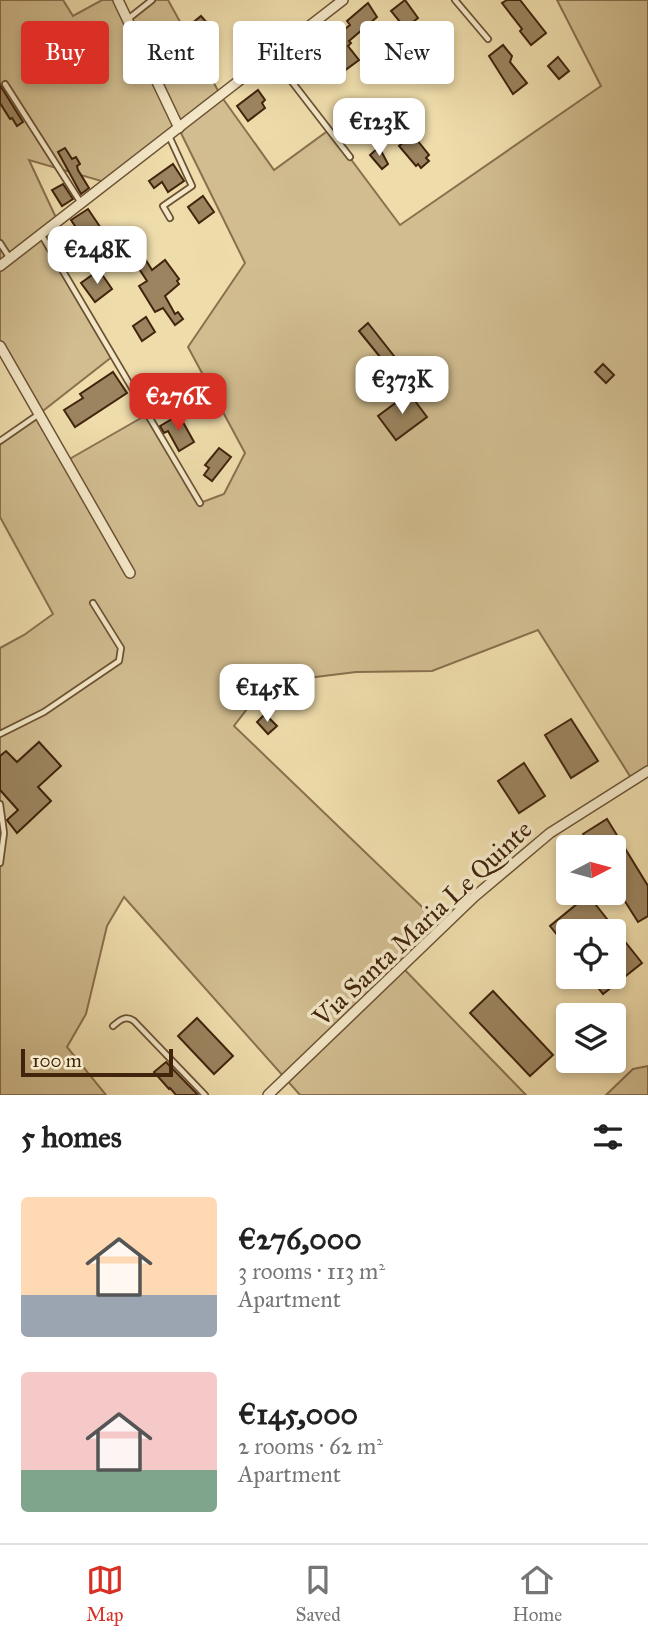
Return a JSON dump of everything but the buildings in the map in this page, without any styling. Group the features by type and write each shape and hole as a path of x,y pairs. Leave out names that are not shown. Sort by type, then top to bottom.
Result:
{"street":[{"path":"118,0 179,128"},
{"path":"316,21 343,0"},
{"path":"0,266 236,84"},
{"path":"0,346 130,573"},
{"name":"Via Santa Maria Le Quinte","path":"268,1095 474,897 550,833 648,772"}],"lane":[{"path":"128,19 152,0"},
{"path":"455,0 488,39"},
{"path":"5,84 81,203"},
{"path":"294,84 350,157"},
{"path":"169,135 192,186 163,206 170,218"},
{"path":"41,234 200,503"},
{"path":"0,243 9,259"},
{"path":"0,441 39,414"},
{"path":"0,734 44,712 120,661 118,641 93,603"},
{"path":"0,804 4,833 0,863"},
{"path":"113,1026 122,1018 134,1020 205,1095"}],"shaded area":[{"path":"0,0 63,0 73,16 102,0 118,0 128,19 152,0 168,0 180,21 123,21 123,84 214,84 274,170 329,130 400,225 601,86 557,0 648,0 648,771 633,781 538,630 432,671 356,672 267,683 234,726 443,927 402,967 526,1095 300,1095 124,897 107,926 86,1014 67,1047 106,1095 0,1095 0,648 53,614 0,517 0,441 39,414 0,346","holes":["179,129 245,263 188,347 245,453 224,494 200,503 148,414 66,461 39,414 113,356 42,234 58,222 29,160 108,183"]},
{"path":"648,1066 648,1095 606,1095 633,1069"}]}
